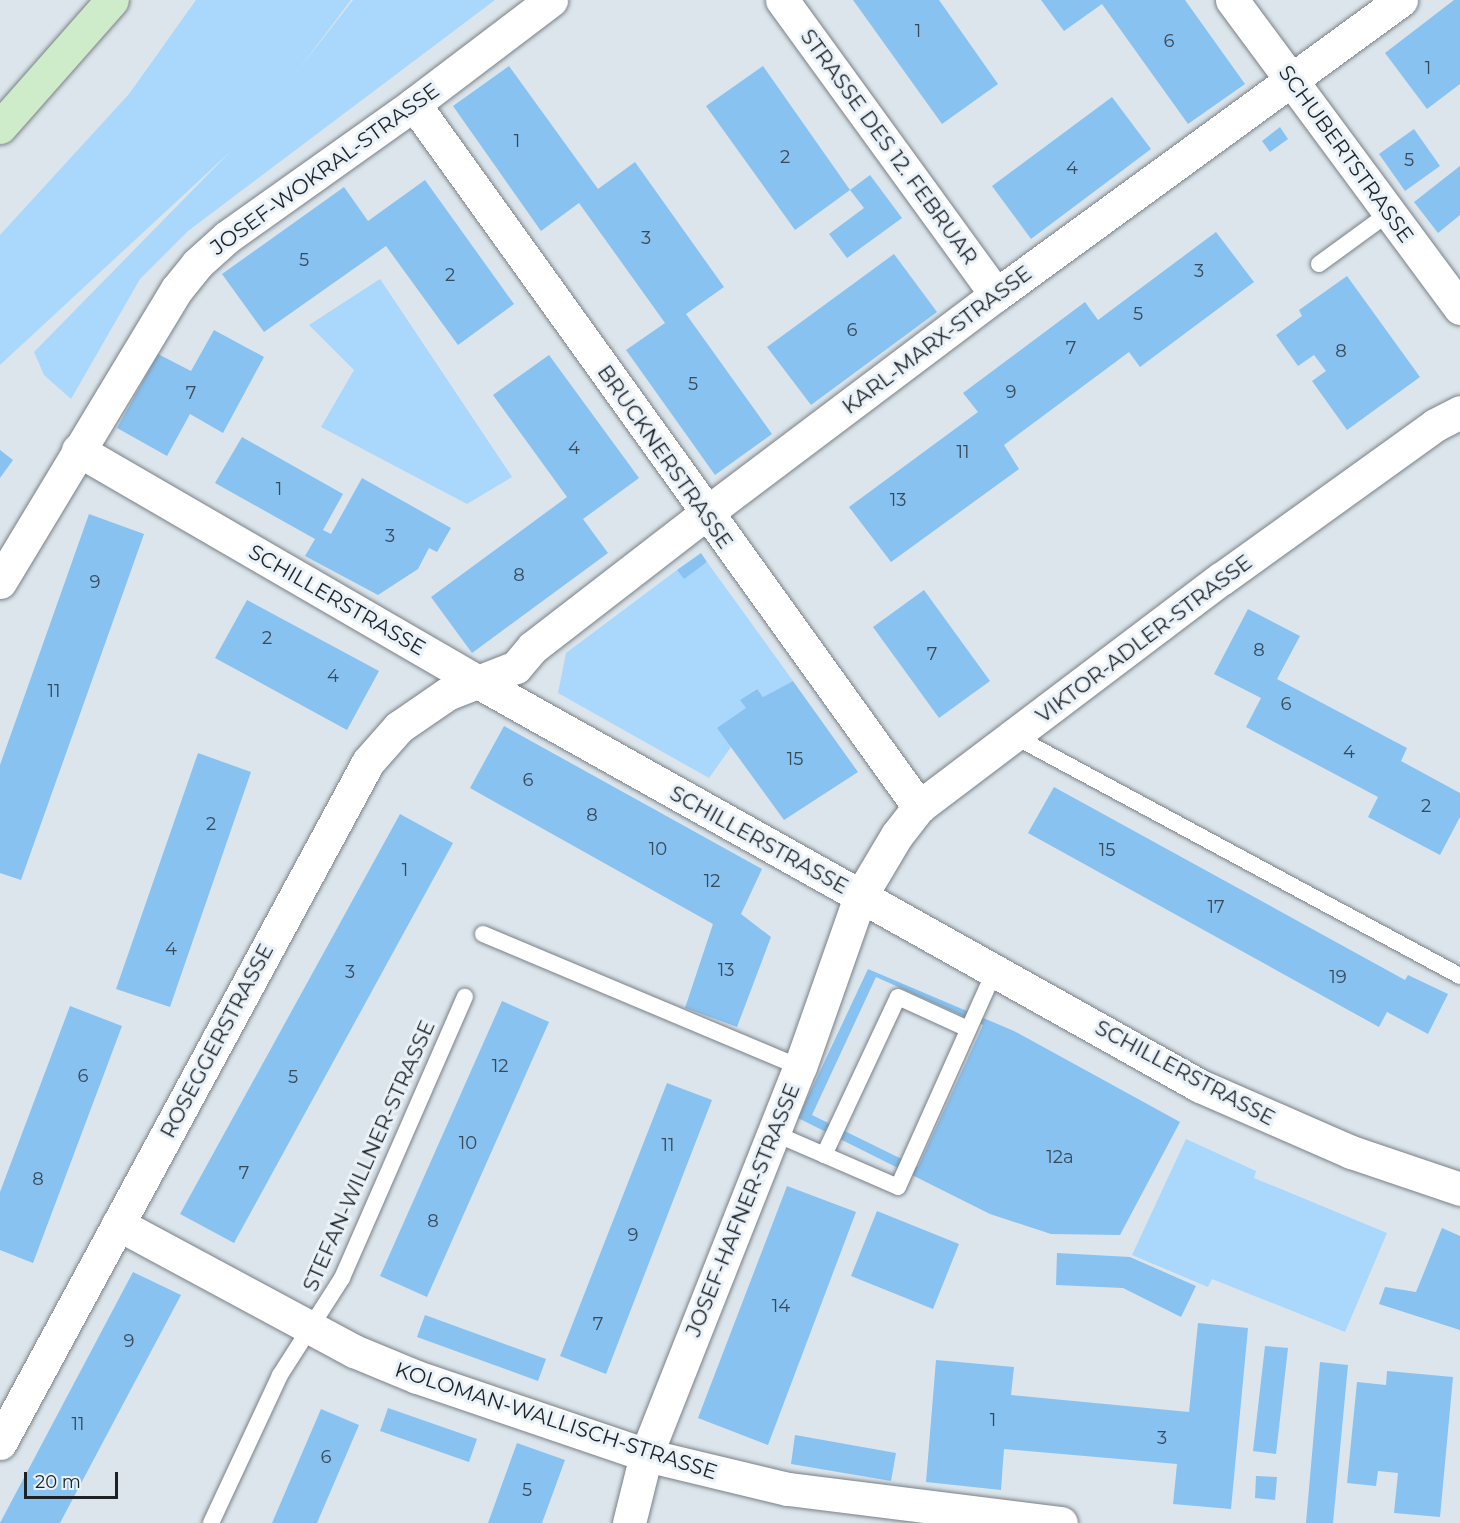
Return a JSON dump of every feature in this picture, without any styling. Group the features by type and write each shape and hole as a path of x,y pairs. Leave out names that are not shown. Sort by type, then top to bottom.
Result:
{"main road":[{"path":"0,127 109,2"}],"street":[{"name":"JOSEF-WOKRAL-STRASSE","path":"0,582 177,289 197,264 226,237 414,104 551,0"},
{"name":"STRASSE DES 12. FEBRUAR","path":"782,0 996,295"},
{"name":"SCHUBERTSTRASSE","path":"1232,0 1460,308"},
{"name":"KARL-MARX-STRASSE","path":"478,682 516,667 533,647 705,514 996,295 1293,82 1401,0"},
{"name":"BRUCKNERSTRASSE","path":"414,104 705,514 920,807"},
{"name":"VIKTOR-ADLER-STRASSE","path":"861,897 879,861 920,807 1016,737 1221,579 1435,425 1460,412"},
{"name":"SCHILLERSTRASSE","path":"78,450 478,682 1211,1091 1341,1148 1460,1189"},
{"name":"ROSEGGERSTRASSE","path":"0,1443 368,762 399,727 423,707 478,682"},
{"name":"JOSEF-HAFNER-STRASSE","path":"629,1523 646,1455 800,1067 861,897"},
{"name":"KOLOMAN-WALLISCH-STRASSE","path":"118,1224 309,1330 417,1377 646,1455 788,1489 1024,1522 1061,1523"}],"lane":[{"path":"1319,264 1389,213"},
{"path":"1016,737 1460,976"},
{"path":"483,934 800,1067"},
{"path":"774,1133 898,1187 995,970"},
{"name":"STEFAN-WILLNER-STRASSE","path":"211,1523 280,1375 342,1278 465,997"},
{"path":"824,1155 898,997 968,1029"}],"shaded area":[{"path":"196,0 351,0 296,73 353,0 495,0 188,231 140,279 71,399 44,375 34,352 231,151 0,365 0,235 129,94"},
{"path":"380,279 512,477 467,504 321,427 354,370 309,325"},
{"path":"707,562 793,681 763,697 756,689 741,700 746,708 731,747 709,778 558,693 566,653 677,570 684,578"},
{"path":"1186,1139 1256,1171 1254,1178 1387,1233 1345,1332 1212,1279 1208,1287 1132,1255"}],"building":[{"path":"853,0 939,0 998,84 942,124"},
{"path":"1041,0 1185,0 1245,84 1188,124 1102,4 1064,31"},
{"path":"1454,0 1460,0 1460,84 1427,109 1385,53"},
{"path":"509,66 598,189 635,162 724,287 686,314 772,434 715,475 626,350 665,323 579,203 541,231 453,106"},
{"path":"763,66 850,190 795,230 706,106"},
{"path":"1112,97 1151,149 1031,239 992,186"},
{"path":"1280,127 1288,139 1270,152 1262,141"},
{"path":"1414,129 1440,166 1405,191 1379,154"},
{"path":"1460,166 1460,215 1438,233 1414,202"},
{"path":"870,175 902,218 847,258 829,234 864,208 850,190"},
{"path":"425,180 514,304 458,345 386,246 264,332 222,274 344,187 368,221"},
{"path":"1216,232 1254,282 1140,367 1129,352 1004,445 1019,469 891,562 849,507 978,412 963,393 1085,302 1098,320"},
{"path":"894,254 937,312 811,405 767,347"},
{"path":"1347,276 1420,377 1347,430 1312,381 1326,371 1314,355 1298,366 1276,335 1302,316 1299,310"},
{"path":"214,330 264,357 223,433 190,414 167,456 117,428 158,354 191,371"},
{"path":"549,355 639,478 583,519 608,553 472,653 431,597 567,497 493,395"},
{"path":"242,437 343,494 323,530 331,534 362,478 451,528 437,552 429,548 418,569 378,595 305,556 315,539 215,483"},
{"path":"0,450 13,460 0,478"},
{"path":"89,514 144,534 21,880 0,873 0,765"},
{"path":"701,553 707,562 684,579 677,570"},
{"path":"924,590 990,681 939,718 873,627"},
{"path":"247,600 379,671 347,730 215,658"},
{"path":"1248,609 1300,636 1277,679 1407,748 1401,761 1460,793 1460,817 1440,855 1368,817 1378,797 1246,727 1261,698 1214,674"},
{"path":"793,681 858,772 784,820 717,728 746,708 740,700 757,689 763,697"},
{"path":"504,726 762,869 741,914 771,937 737,1027 685,1008 713,924 470,788"},
{"path":"198,753 251,772 170,1007 116,989"},
{"path":"1054,787 1405,980 1408,975 1448,994 1428,1034 1387,1012 1379,1027 1028,833"},
{"path":"400,814 453,843 234,1243 180,1214"},
{"path":"868,969 1014,1031 1180,1122 1120,1235 1051,1234 990,1214 798,1118","holes":["876,977 983,1025 918,1167 812,1115"]},
{"path":"502,1001 549,1022 427,1297 380,1276"},
{"path":"70,1006 122,1026 33,1263 0,1250 0,1192"},
{"path":"667,1083 712,1100 606,1374 560,1356"},
{"path":"787,1186 856,1212 768,1445 698,1418"},
{"path":"877,1211 959,1244 933,1309 851,1276"},
{"path":"1442,1228 1460,1236 1460,1330 1379,1304 1385,1287 1416,1292"},
{"path":"1057,1253 1130,1257 1196,1286 1181,1317 1123,1288 1056,1285"},
{"path":"133,1272 181,1295 60,1523 0,1523"},
{"path":"425,1315 546,1359 538,1381 417,1337"},
{"path":"1198,1323 1248,1328 1231,1509 1173,1504 1177,1464 1004,1449 1001,1490 926,1482 936,1360 1014,1367 1011,1395 1189,1412"},
{"path":"1265,1346 1288,1348 1276,1454 1253,1451"},
{"path":"1320,1362 1348,1365 1333,1523 1306,1523"},
{"path":"1387,1371 1453,1377 1440,1517 1394,1513 1398,1473 1378,1471 1376,1486 1347,1483 1357,1382 1386,1385"},
{"path":"388,1408 477,1439 469,1462 380,1431"},
{"path":"321,1409 359,1425 317,1523 272,1523"},
{"path":"795,1435 896,1453 891,1481 791,1464"},
{"path":"517,1443 565,1460 542,1523 488,1523"},
{"path":"1256,1476 1277,1477 1275,1500 1255,1498"}]}
